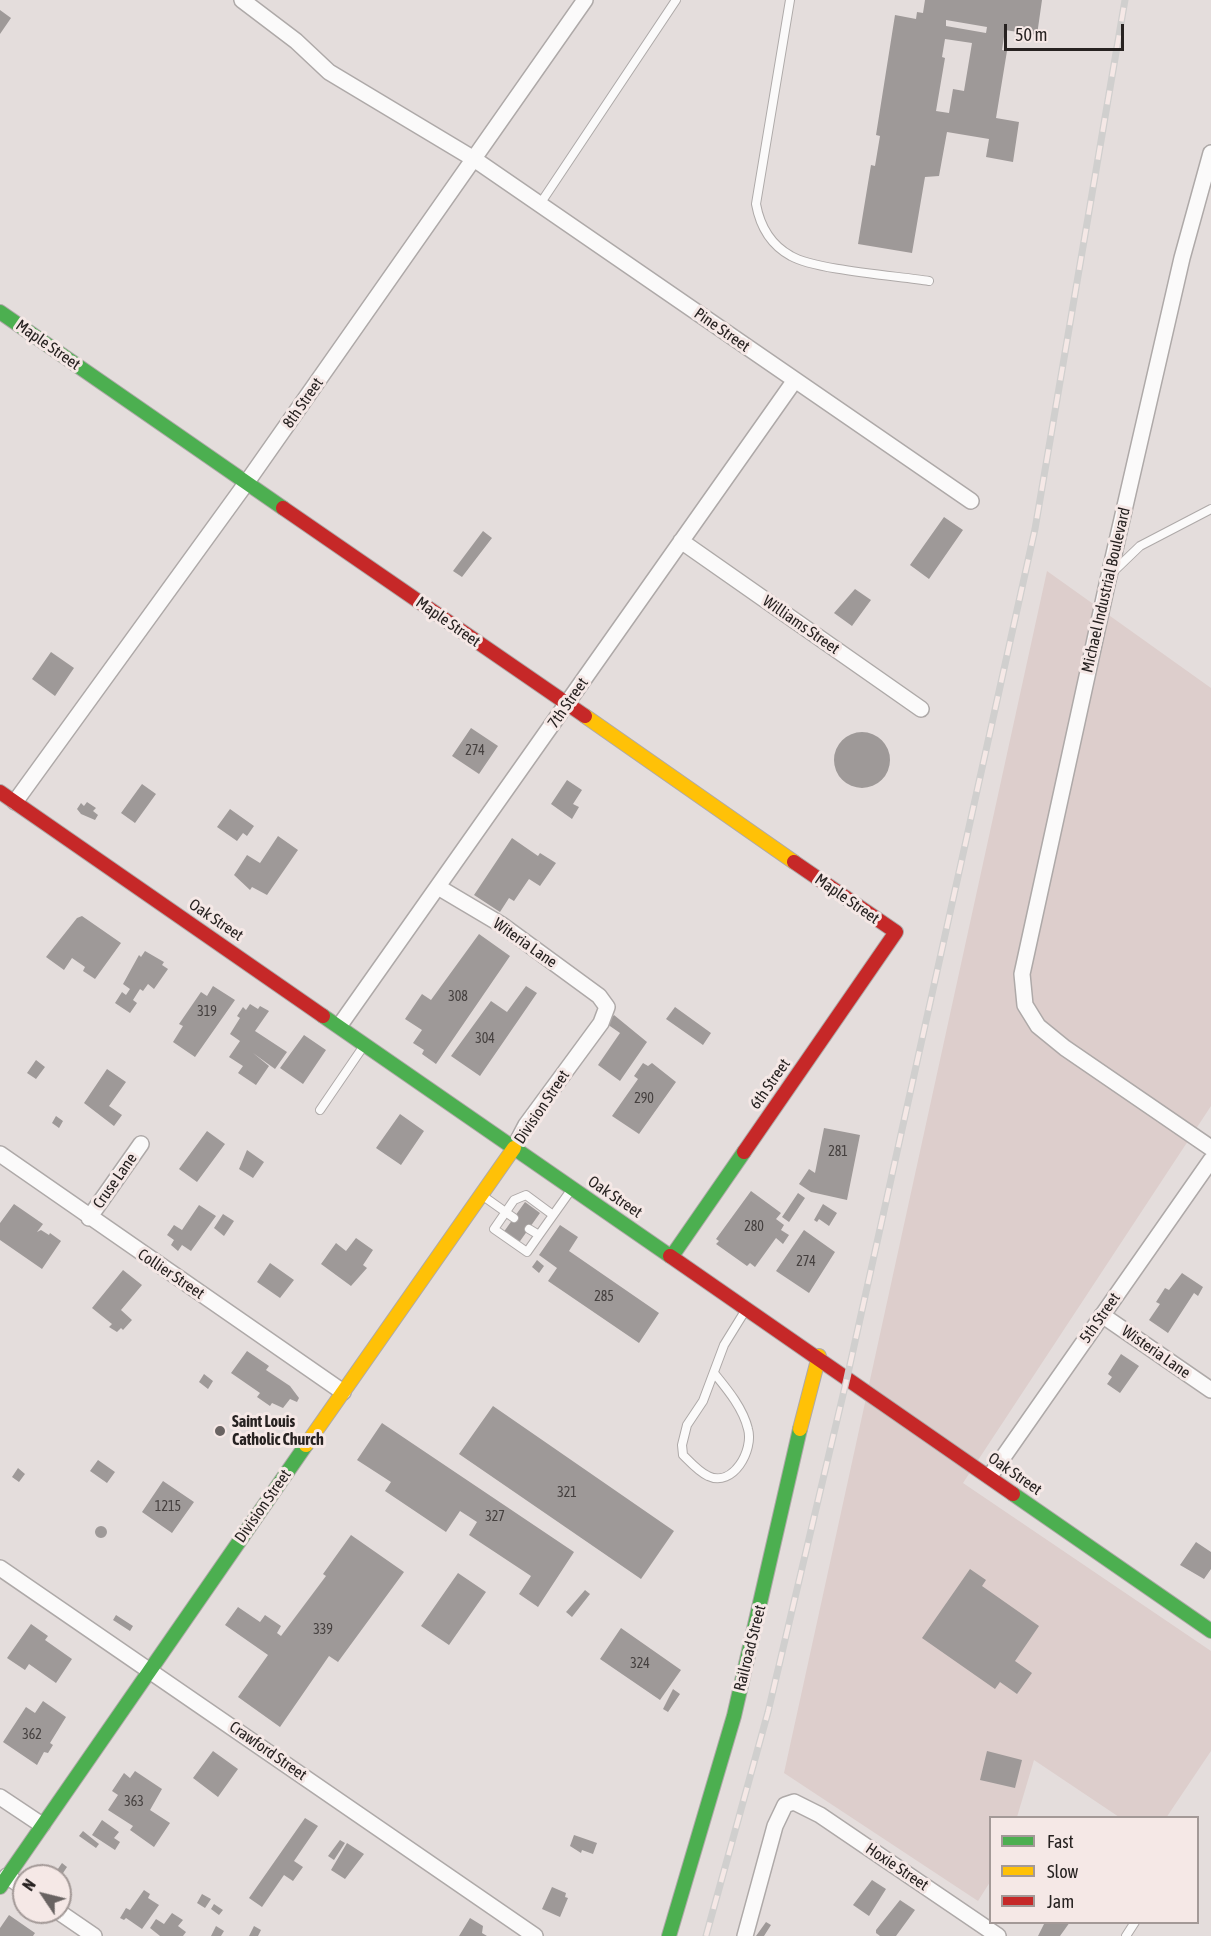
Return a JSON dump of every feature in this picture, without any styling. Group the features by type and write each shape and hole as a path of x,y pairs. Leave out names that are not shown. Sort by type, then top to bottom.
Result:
{"main road":[{"name":"Maple Street","path":"0,312 896,932"},
{"name":"Oak Street","path":"0,792 819,1356 847,1378 1211,1630"},
{"name":"6th Street","path":"672,1256 896,932"},
{"name":"Division Street","path":"4,1882 149,1669 514,1148"},
{"name":"Railroad Street","path":"669,1936 736,1705 800,1428 819,1356"}],"street":[{"name":"Pine Street","path":"242,0 296,42 329,72 474,159 971,501"},
{"name":"8th Street","path":"15,802 247,482 585,0"},
{"name":"Michael Industrial Boulevard","path":"1211,153 1182,258 1108,580 1022,974 1025,1005 1038,1026 1065,1048 1211,1148"},
{"name":"7th Street","path":"340,1025 795,380"},
{"name":"Williams Street","path":"681,541 921,709"},
{"name":"Witeria Lane","path":"438,887 502,925 599,996 607,1006"},
{"name":"Division Street","path":"514,1148 526,1125 601,1023 607,1006"},
{"name":"Cruse Lane","path":"89,1218 141,1144"},
{"name":"Collier Street","path":"0,1155 343,1392"},
{"name":"5th Street","path":"990,1476 1211,1160"},
{"name":"Wisteria Lane","path":"1102,1315 1211,1390"},
{"name":"Crawford Street","path":"0,1568 535,1936"},
{"path":"0,1797 42,1825"},
{"name":"Hoxie Street","path":"746,1936 775,1826 785,1805 794,1802 820,1815 998,1936"},
{"path":"72,1921 94,1936"}],"lane":[{"path":"540,204 675,0"},
{"path":"790,0 756,204 760,224 773,242 792,257 814,263 929,280"},
{"path":"1108,580 1117,567 1140,546 1211,509"},
{"path":"320,1110 366,1043"},
{"path":"553,1215 526,1195 514,1200 494,1229 527,1252 573,1188"},
{"path":"481,1195 514,1218"},
{"path":"529,1229 539,1235"},
{"path":"714,1373 737,1405 748,1428 750,1447 741,1464 728,1475 718,1478 710,1477 683,1455 682,1445 687,1425 703,1401 724,1345 748,1308"}],"shaded area":[{"path":"1047,571 1211,688 1211,1106 963,1483 1211,1651 1211,1751 1167,1816 1118,1816 1034,1760 1017,1816 989,1816 989,1884 978,1901 784,1773"}],"building":[{"path":"925,0 1042,0 1037,35 1005,30 1002,50 1007,51 996,118 1019,122 1013,162 986,157 989,139 947,132 939,176 925,177 912,253 858,244 871,165 875,166 880,136 876,135 895,15 916,19 917,12 923,13","holes":["946,20 987,27 986,33 946,26","945,39 972,43 964,91 953,89 949,113 936,111 945,58 942,57"]},
{"path":"0,10 11,18 0,34"},
{"path":"944,517 963,530 929,579 910,565"},
{"path":"483,531 492,538 462,577 453,571"},
{"path":"855,589 871,600 852,626 834,613"},
{"path":"51,652 74,668 55,696 32,679"},
{"path":"471,728 498,746 479,774 452,756"},
{"path":"862,732 873,734 882,740 888,749 890,760 888,771 882,780 873,786 862,788 851,786 842,780 836,771 834,760 836,749 842,740 851,734"},
{"path":"567,780 582,790 573,804 579,807 572,819 551,804"},
{"path":"142,784 156,794 135,823 121,813"},
{"path":"87,802 96,808 93,811 98,815 95,820 81,814 77,809 81,803 84,806"},
{"path":"230,809 254,826 247,836 243,833 237,841 217,827"},
{"path":"278,836 298,850 267,895 252,887 250,890 234,875 247,855 260,863"},
{"path":"512,838 538,856 540,853 556,863 540,886 529,879 514,901 509,898 500,912 474,895"},
{"path":"82,916 121,943 95,979 83,971 85,967 72,958 64,970 46,957 77,918"},
{"path":"479,934 510,956 436,1064 422,1054 424,1050 413,1043 422,1030 405,1019 422,994 431,1000"},
{"path":"145,951 164,962 162,965 168,969 154,989 148,984 143,991 140,989 133,1000 137,1003 130,1013 115,1003 122,992 126,995 130,989 123,984 139,955 141,957"},
{"path":"213,986 235,1000 195,1057 173,1042 183,1026 179,1024 201,992 207,996"},
{"path":"526,986 537,993 480,1076 451,1056 491,1001 507,1012"},
{"path":"250,1004 258,1009 260,1006 269,1011 255,1031 287,1052 275,1069 253,1053 269,1066 256,1085 238,1073 243,1066 229,1057 240,1041 230,1034 240,1018 237,1016 243,1007 246,1010"},
{"path":"675,1007 711,1033 703,1045 666,1019"},
{"path":"614,1015 647,1042 620,1081 598,1065 620,1033 607,1024"},
{"path":"304,1035 326,1050 303,1084 280,1068"},
{"path":"36,1060 45,1067 36,1079 27,1073"},
{"path":"643,1063 648,1066 652,1063 676,1082 639,1134 612,1116 638,1079 634,1076"},
{"path":"107,1069 126,1082 109,1106 122,1115 114,1126 84,1103"},
{"path":"400,1114 424,1131 401,1165 376,1148"},
{"path":"56,1116 63,1121 59,1128 52,1123"},
{"path":"824,1128 860,1135 847,1200 811,1192 799,1184 809,1169 815,1173"},
{"path":"207,1131 225,1144 197,1182 179,1169"},
{"path":"247,1150 264,1162 253,1178 239,1169"},
{"path":"751,1191 781,1213 776,1219 784,1225 781,1230 789,1235 783,1244 776,1238 755,1267 750,1263 747,1266 716,1244 719,1241 716,1239"},
{"path":"798,1193 805,1198 789,1222 782,1217"},
{"path":"525,1202 540,1213 518,1244 503,1233"},
{"path":"14,1204 43,1224 37,1232 41,1230 49,1235 50,1233 61,1241 42,1269 0,1240 0,1223"},
{"path":"823,1204 837,1213 829,1226 819,1219 817,1222 814,1220"},
{"path":"199,1205 216,1216 191,1251 182,1245 178,1251 171,1245 174,1240 167,1235 174,1225 182,1230"},
{"path":"223,1214 234,1221 224,1236 214,1228"},
{"path":"560,1225 578,1237 569,1251 659,1313 639,1343 548,1281 557,1268 539,1255"},
{"path":"804,1230 835,1252 809,1293 776,1271"},
{"path":"356,1238 373,1250 363,1265 367,1268 351,1286 321,1264 336,1243 346,1251"},
{"path":"537,1260 544,1266 539,1273 532,1267"},
{"path":"270,1263 294,1280 280,1298 257,1282"},
{"path":"123,1270 142,1285 121,1310 132,1320 123,1330 121,1328 117,1332 109,1327 112,1324 92,1308"},
{"path":"1182,1273 1203,1287 1198,1296 1194,1293 1168,1333 1149,1320 1160,1304 1156,1302 1165,1288 1169,1290"},
{"path":"247,1351 269,1366 266,1370 290,1386 299,1398 297,1402 290,1399 283,1408 272,1403 270,1406 257,1397 260,1393 231,1373"},
{"path":"1121,1354 1139,1366 1120,1393 1107,1384 1112,1377 1108,1374"},
{"path":"204,1374 213,1381 208,1389 199,1382"},
{"path":"493,1406 674,1531 641,1579 459,1454"},
{"path":"382,1423 574,1552 538,1607 519,1594 531,1576 469,1535 477,1522 460,1511 446,1532 385,1491 391,1482 357,1460"},
{"path":"98,1460 115,1472 107,1483 90,1471"},
{"path":"18,1468 25,1474 19,1482 12,1477"},
{"path":"163,1481 194,1502 172,1533 142,1512"},
{"path":"103,1526 106,1527 106,1537 99,1538 96,1537 95,1530 96,1527"},
{"path":"351,1535 404,1572 338,1662 329,1656 280,1727 238,1697 268,1655 225,1625 238,1607 260,1622 265,1615 281,1626 277,1633 281,1636 326,1576 323,1574"},
{"path":"1196,1542 1211,1552 1211,1569 1204,1579 1180,1565"},
{"path":"970,1569 986,1580 982,1586 1039,1626 1015,1661 1032,1673 1017,1694 1000,1682 995,1689 922,1638"},
{"path":"458,1573 486,1592 449,1645 421,1626"},
{"path":"585,1590 590,1594 572,1617 566,1612"},
{"path":"116,1615 133,1626 130,1631 113,1620"},
{"path":"31,1624 48,1636 45,1640 72,1659 56,1683 29,1664 25,1670 7,1658"},
{"path":"621,1628 681,1670 660,1700 600,1659"},
{"path":"673,1689 680,1694 668,1712 663,1709"},
{"path":"43,1701 66,1717 50,1743 53,1745 48,1753 44,1752 37,1765 3,1742 26,1707 35,1713"},
{"path":"213,1751 238,1769 218,1797 193,1778"},
{"path":"987,1751 1022,1760 1015,1788 980,1780"},
{"path":"135,1771 162,1789 150,1810 170,1823 154,1847 130,1830 133,1826 108,1810 118,1795 112,1791 124,1773 130,1778"},
{"path":"305,1818 318,1826 294,1861 303,1867 293,1881 284,1875 262,1907 249,1898"},
{"path":"102,1820 119,1832 114,1838 120,1842 115,1850 92,1835"},
{"path":"83,1831 99,1844 96,1848 79,1836"},
{"path":"574,1835 597,1843 593,1854 582,1850 581,1853 570,1846"},
{"path":"340,1840 345,1843 334,1860 328,1856"},
{"path":"347,1843 364,1854 345,1879 331,1870"},
{"path":"872,1880 886,1889 869,1916 853,1905"},
{"path":"552,1887 566,1893 565,1897 568,1898 560,1917 542,1909"},
{"path":"144,1890 150,1894 148,1898 159,1905 142,1929 126,1918 124,1920 120,1918 126,1908 130,1910"},
{"path":"202,1894 211,1899 205,1908 197,1903"},
{"path":"900,1900 915,1910 896,1936 880,1936 876,1930"},
{"path":"214,1904 223,1910 219,1915 211,1909"},
{"path":"172,1913 183,1920 178,1926 186,1932 183,1936 160,1936 150,1928 156,1919 164,1924"},
{"path":"9,1915 12,1917 12,1924 22,1924 35,1933 33,1936 0,1936 0,1928"},
{"path":"470,1918 483,1926 482,1933 487,1936 459,1936"},
{"path":"766,1922 771,1925 764,1936 756,1936"},
{"path":"1044,1924 1069,1924 1060,1936 1038,1936"},
{"path":"216,1926 224,1931 221,1936 211,1936"},
{"path":"254,1926 261,1930 258,1936 249,1936"}],"railway":[{"path":"706,1936 768,1712 847,1378 1035,529 1125,0"}],"traffic: fast":[{"path":"0,312 283,508"},
{"path":"323,1016 670,1256"},
{"path":"672,1256 744,1152"},
{"path":"669,1936 734,1716 800,1429"},
{"path":"0,1887 306,1445"},
{"path":"1013,1494 1211,1631"}],"traffic: slow":[{"path":"585,716 794,862"},
{"path":"306,1445 514,1148"},
{"path":"800,1429 819,1356"}],"traffic: jam":[{"path":"283,508 585,716"},
{"path":"0,792 323,1016"},
{"path":"744,1152 896,932 794,862"},
{"path":"670,1256 1013,1494"}],"place":[{"name":"Saint Louis Catholic Church","path":"220,1431"}]}
